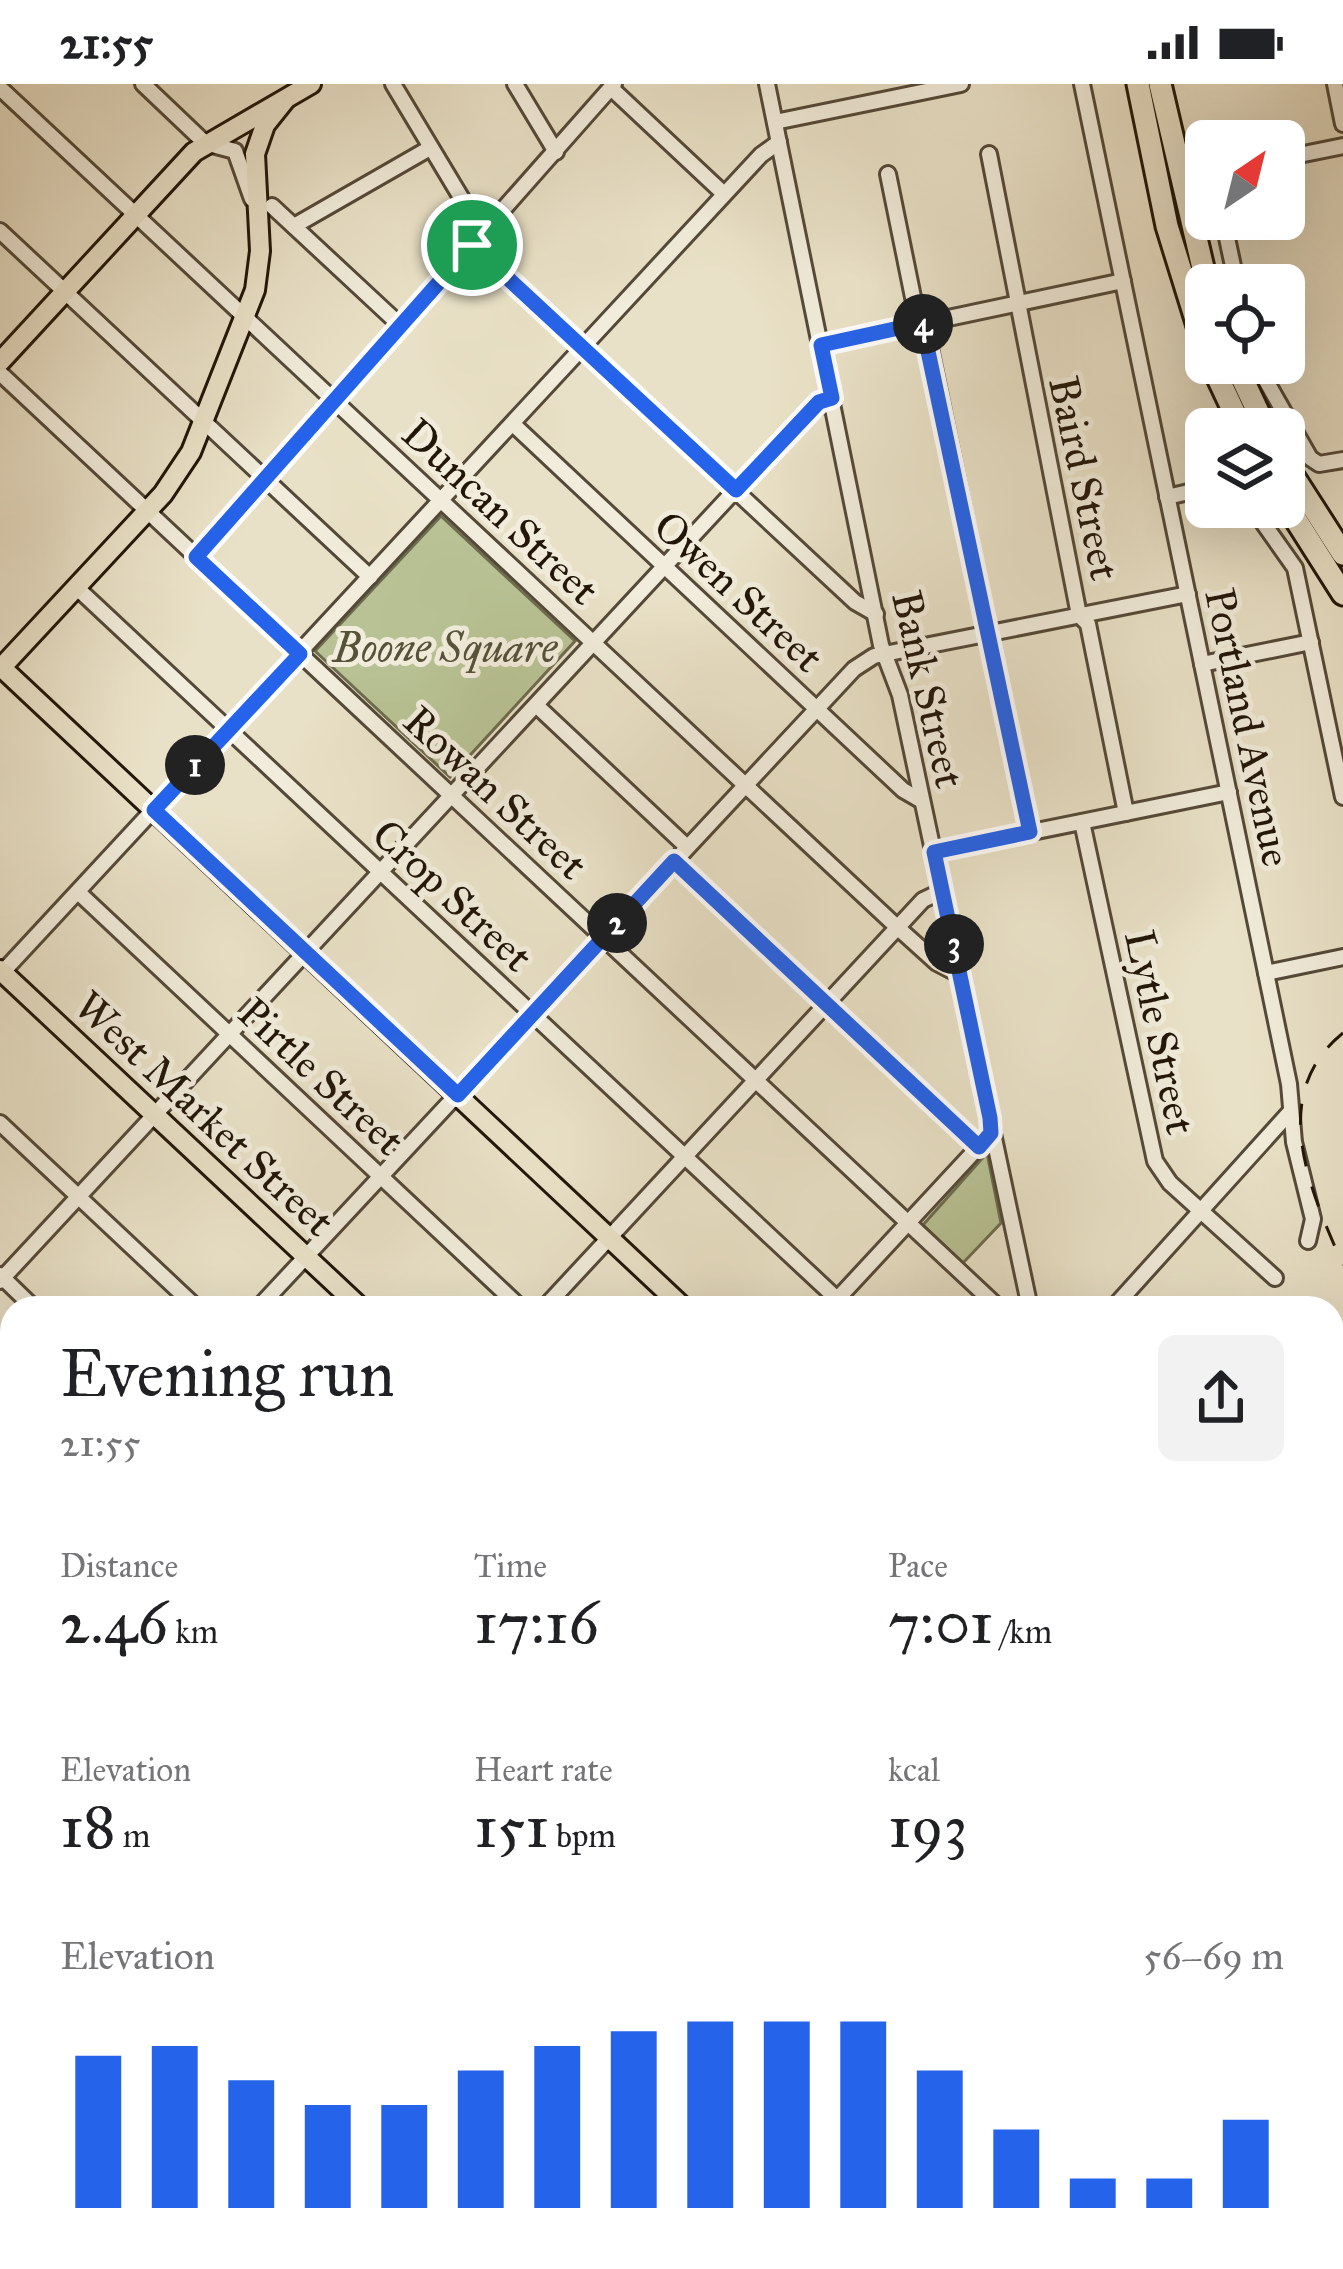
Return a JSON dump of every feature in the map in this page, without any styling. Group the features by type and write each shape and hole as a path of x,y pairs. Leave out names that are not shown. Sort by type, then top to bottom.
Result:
{"highway":[{"path":"1138,84 1167,226 1185,284"},
{"path":"1160,84 1202,264"},
{"path":"1305,495 1343,554"},
{"path":"1301,528 1343,594"}],"main road":[{"path":"0,362 205,143 310,84"},
{"path":"285,94 258,141 264,208 260,263 247,319 181,470 0,667 671,1296"},
{"name":"West Market Street","path":"1,972 348,1296"}],"street":[{"path":"143,84 205,143 235,151 264,208 294,226 401,326"},
{"path":"393,84 478,240 583,348 855,602 876,614"},
{"path":"515,84 556,152"},
{"name":"Bank Street","path":"767,84 876,614 943,891 1027,1296"},
{"path":"776,122 928,87 961,84"},
{"name":"Portland Avenue","path":"1082,84 1266,973 1313,1219 1308,1240"},
{"path":"1335,84 1343,124"},
{"path":"196,557 613,86 724,194"},
{"name":"Duncan Street","path":"0,88 897,927 937,963 960,975"},
{"path":"1,972 724,194 779,142"},
{"path":"1305,154 1343,146"},
{"path":"294,226 430,148"},
{"name":"Baird Street","path":"989,154 1079,615 1088,624 1126,813"},
{"path":"888,174 1030,832"},
{"path":"0,231 370,577"},
{"path":"821,345 1123,281"},
{"name":"Rowan Street","path":"0,373 986,1296"},
{"path":"1268,384 1314,462 1343,460"},
{"path":"1,1278 664,566 819,402 832,398"},
{"name":"Owen Street","path":"513,424 903,790 922,801"},
{"path":"1167,496 1185,492"},
{"path":"1269,528 1295,568 1343,797"},
{"name":"Crop Street","path":"76,587 684,1157 825,1296"},
{"path":"270,1296 854,669 886,655 1188,593"},
{"path":"1202,664 1311,642"},
{"path":"536,705 687,847"},
{"path":"934,852 1228,792"},
{"name":"Lytle Street","path":"1082,822 1149,1145 1165,1178 1275,1278"},
{"path":"674,861 979,1147"},
{"path":"555,1296 897,927 923,900 943,891"},
{"name":"Pirtle Street","path":"78,892 508,1296"},
{"path":"1266,973 1343,957"},
{"path":"1123,1296 1285,1122 1291,1107"},
{"path":"0,1123 184,1296"},
{"path":"840,1296 991,1133"}],"green space":[{"name":"Boone Square","path":"441,516 575,641 450,777 315,651"},
{"path":"987,1153 1001,1223 963,1263 923,1225"}],"railway":[{"path":"1343,1033 1320,1058 1306,1085 1301,1114 1309,1176 1343,1265"}],"route":[{"path":"472,245 736,490 819,402 832,398 821,345 922,323 1030,832 934,852 990,1118 991,1133 979,1147 674,861 458,1095 154,810 300,654 196,557 472,245"}]}
